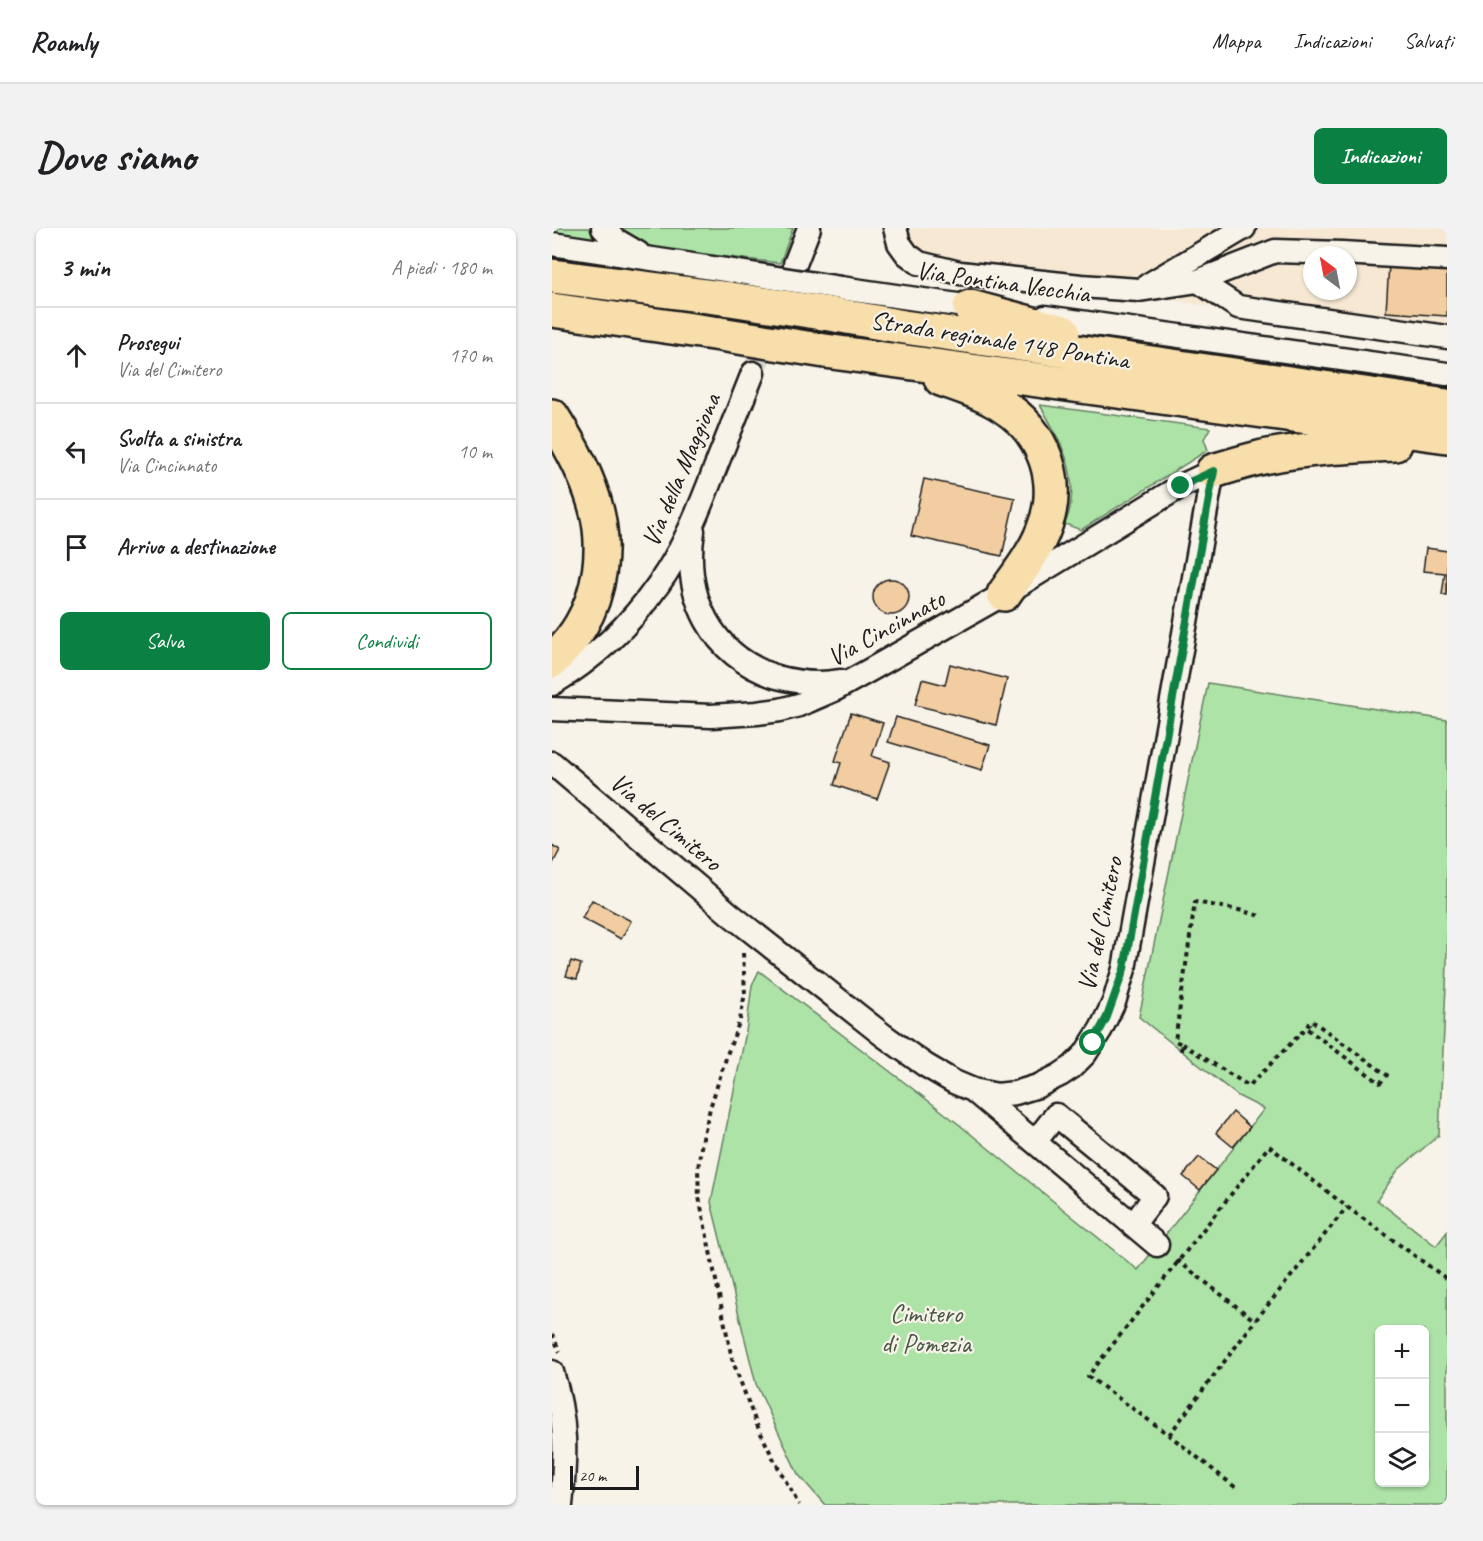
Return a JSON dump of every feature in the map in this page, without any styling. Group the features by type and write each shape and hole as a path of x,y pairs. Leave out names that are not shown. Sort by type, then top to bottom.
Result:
{"highway":[{"name":"Strada regionale 148 Pontina","path":"552,276 735,286 838,302 904,327 1447,406"},
{"path":"970,307 1195,369"},
{"name":"Strada regionale 148 Pontina","path":"552,310 825,351 868,355 1447,436"},
{"path":"868,355 965,387 992,399 1018,417 1031,432 1048,463 1051,476 1050,505 1046,523 1037,544 1004,594"},
{"path":"552,416 574,455 594,500 601,540 600,566 591,604 575,635 552,661"},
{"path":"1214,471 1290,453 1354,446 1447,442"}],"street":[{"path":"603,228 614,239 647,258"},
{"path":"795,264 809,228"},
{"path":"895,228 899,243 907,254 919,263 960,273 1139,290 1198,281 1275,251 1447,259"},
{"path":"1139,290 1244,228"},
{"path":"552,244 647,258 735,286"},
{"path":"1198,281 1238,307 1447,337"},
{"name":"Via Pontina Vecchia","path":"838,302 970,307 1447,374"},
{"name":"Via della Maggiona","path":"552,684 606,645 643,606 658,586 695,519 753,373"},
{"name":"Via Cincinnato","path":"554,710 692,715 747,714 799,705 836,689 870,670 1004,594 1181,486 1214,471"},
{"name":"Via del Cimitero","path":"552,763 731,915 883,1035 917,1059 954,1082 973,1090 997,1095 1015,1093 1038,1086 1078,1062 1093,1043 1114,1002 1124,969 1214,471"},
{"path":"695,519 691,557 693,587 703,615 722,643 732,652 744,662 766,673 796,682 825,683 849,678 870,670"},
{"path":"973,1090 1157,1245"},
{"path":"1035,1142 1056,1115 1155,1196 1133,1225"},
{"path":"552,1372 560,1401 564,1431 565,1456 561,1505"}],"path":[{"path":"1260,916 1195,902 1175,1041 1249,1086 1306,1028 1311,1020 1387,1075 1380,1083 1306,1028"},
{"path":"731,915 743,952 745,993 740,1020 728,1052 701,1147 698,1169 699,1197 732,1359 756,1423 799,1505"},
{"path":"1181,1051 1182,1044"},
{"path":"1235,1487 1088,1376 1269,1146 1347,1207 1447,1279"},
{"path":"1169,1435 1347,1207"},
{"path":"1157,1245 1255,1322"}],"shaded area":[{"path":"886,228 1447,228 1447,343 896,258"}],"green space":[{"path":"552,228 590,228 595,236 590,240 552,232"},
{"path":"619,228 793,228 780,263 653,248"},
{"path":"1040,405 1210,428 1204,439 1208,450 1081,530 1065,524 1072,492 1068,462 1056,433"},
{"name":"Cimitero di Pomezia","path":"1208,683 1447,720 1447,965 1439,1135 1398,1170 1377,1200 1436,1246 1447,1232 1447,1505 825,1505 798,1474 756,1384 711,1202 746,1032 752,985 759,971 956,1122 1138,1270 1264,1109 1238,1096 1139,1017"}],"building":[{"path":"1389,264 1447,268 1447,316 1386,312"},
{"path":"924,479 1015,498 1002,556 911,536"},
{"path":"1426,548 1447,551 1447,596 1442,595 1445,573 1423,571"},
{"path":"891,579 903,585 909,597 903,609 891,615 879,609 873,597 879,585"},
{"path":"950,664 1007,679 996,725 915,705 922,679 945,685"},
{"path":"851,713 883,723 872,756 890,762 877,799 834,785 841,763 835,761"},
{"path":"896,717 990,745 982,770 888,742"},
{"path":"552,845 560,850 552,865"},
{"path":"592,900 631,921 621,939 582,918"},
{"path":"571,961 581,964 577,979 566,976"},
{"path":"1233,1112 1250,1127 1233,1147 1216,1133"},
{"path":"1199,1157 1216,1170 1200,1190 1183,1176"}],"tunnel":[{"path":"753,373 784,294"}],"route":[{"path":"1093,1043 1114,1002 1124,969 1214,471 1181,486"}]}
